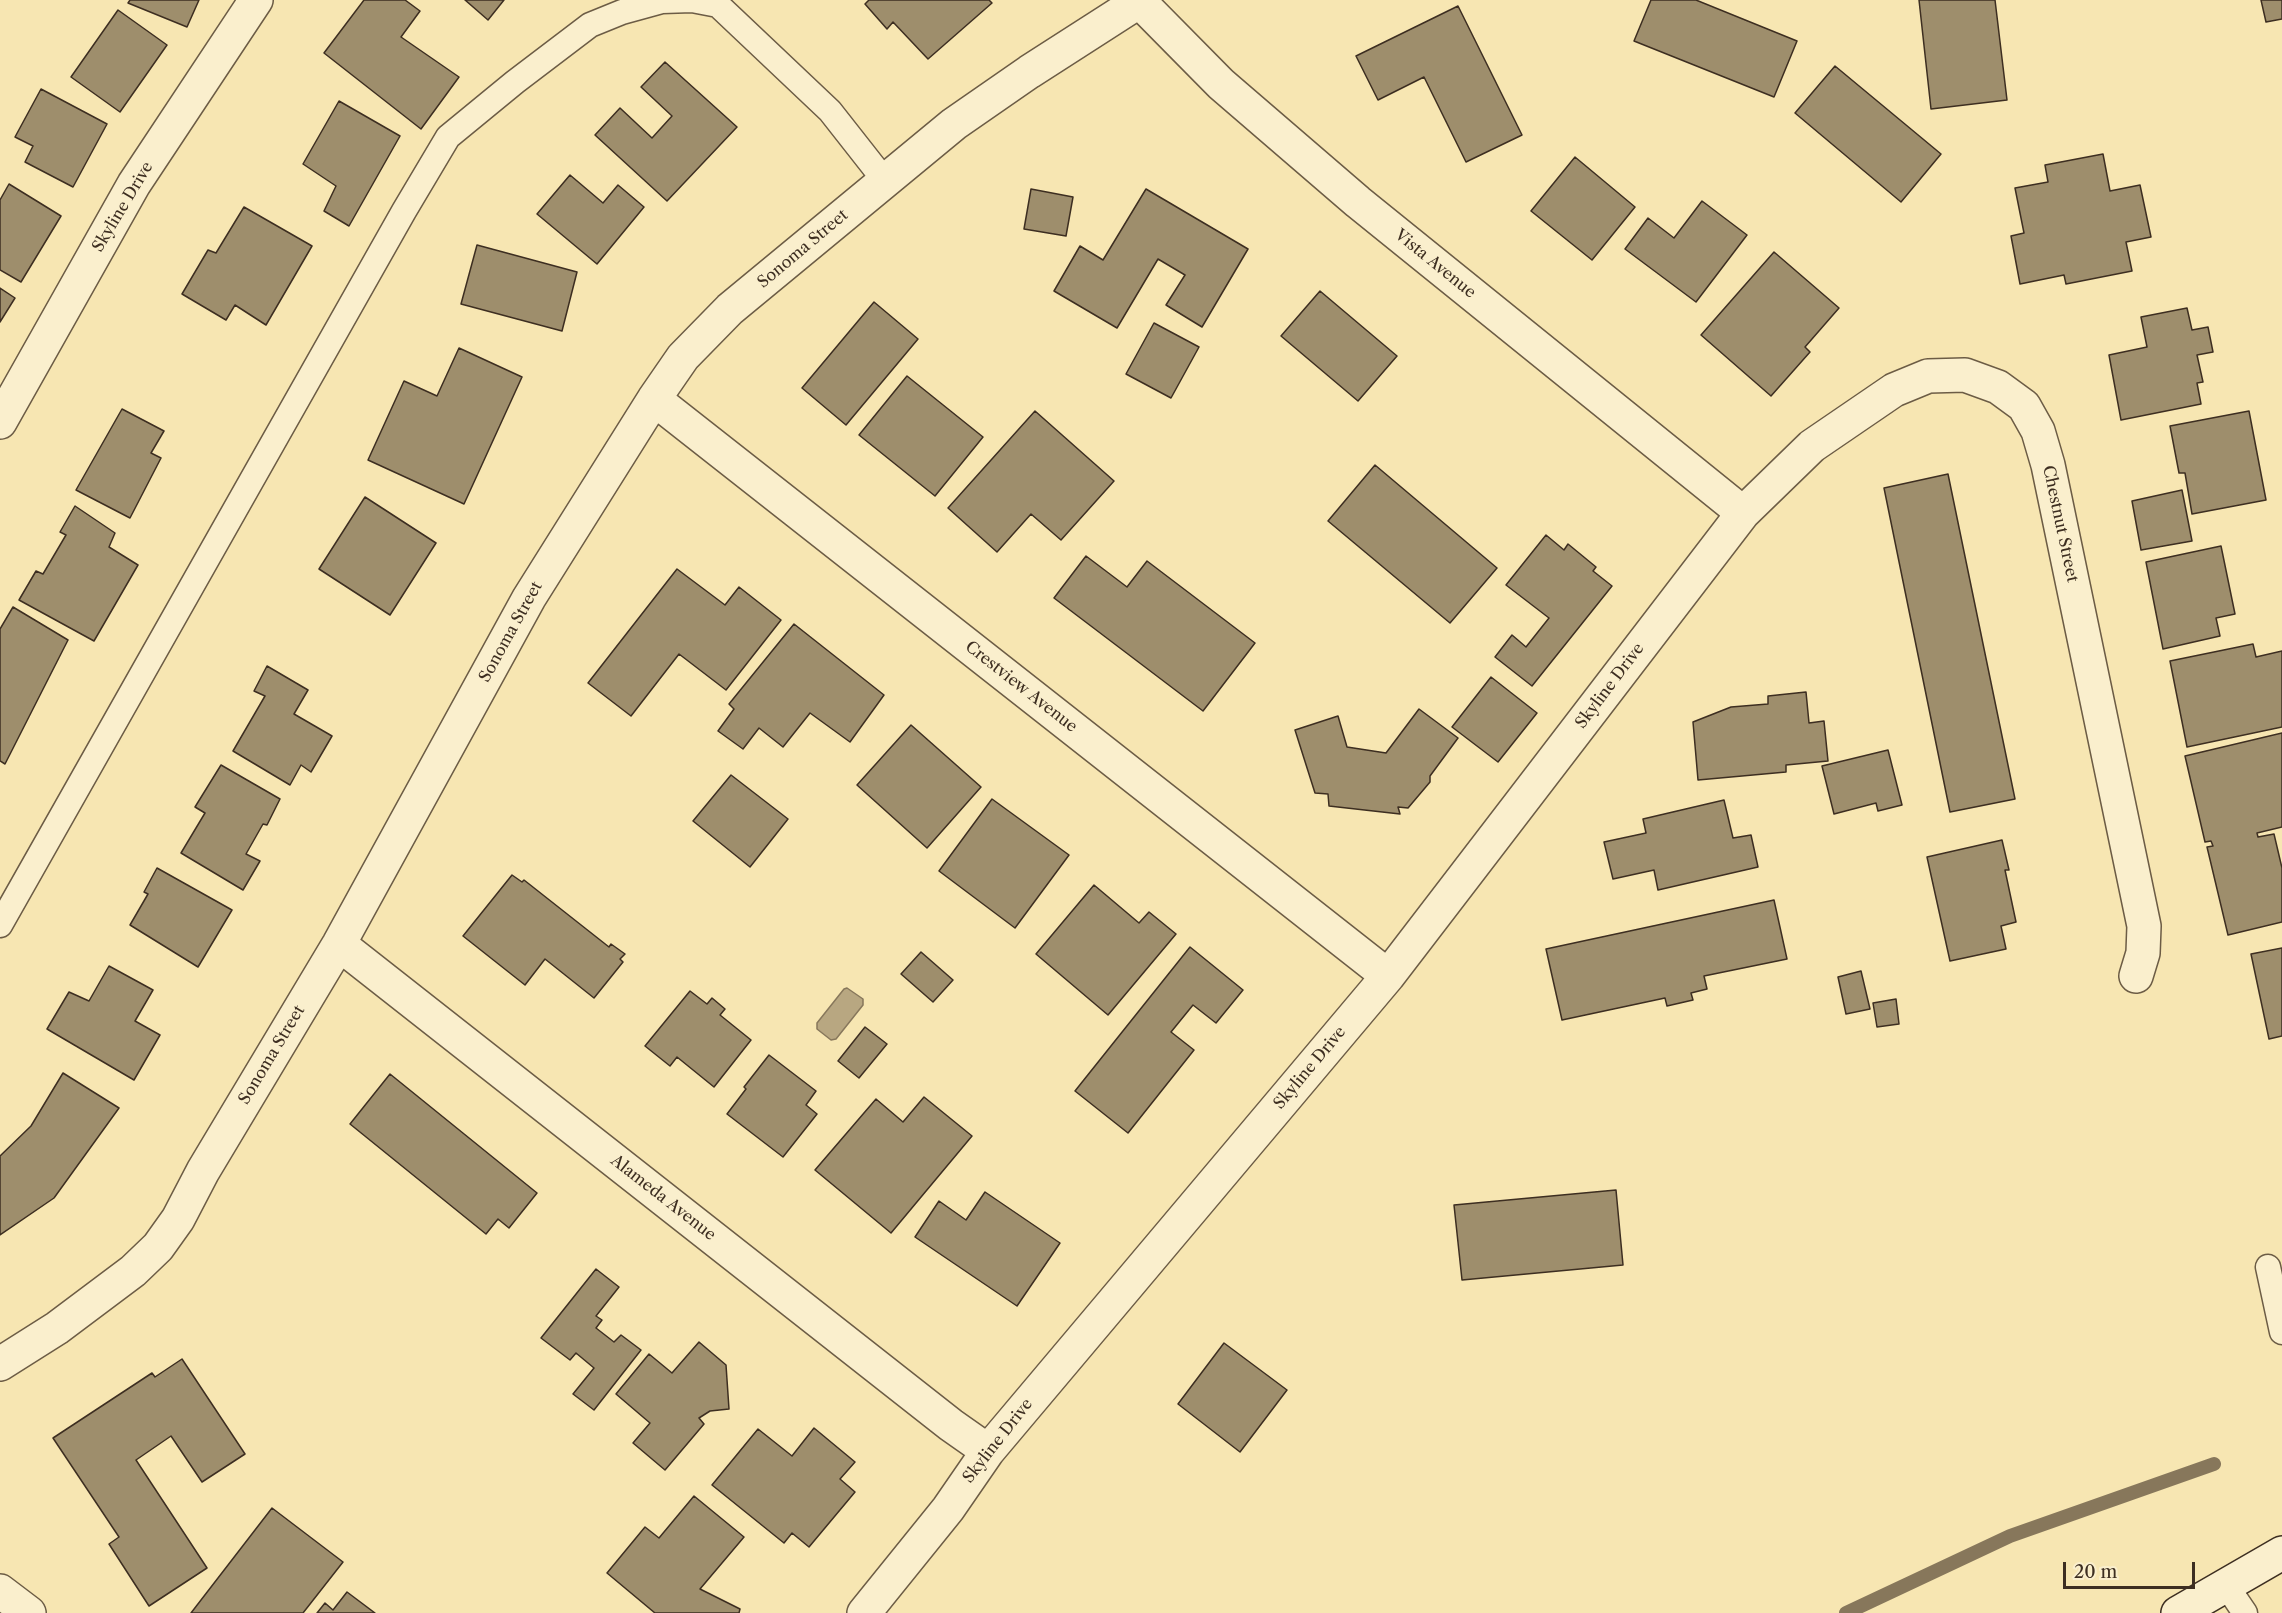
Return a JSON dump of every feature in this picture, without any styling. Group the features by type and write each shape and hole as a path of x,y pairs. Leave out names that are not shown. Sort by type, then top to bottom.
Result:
{"street":[{"name":"Skyline Drive","path":"0,422 134,184 256,0"},
{"name":"Sonoma Street","path":"0,1364 57,1328 133,1271 158,1247 178,1219 203,1171 339,944 529,598 654,399 683,357 730,309 964,118 1029,72 1140,0"},
{"name":"Vista Avenue","path":"1140,0 1221,84 1358,202 1743,513"},
{"name":"Chestnut Street","path":"1743,513 1812,446 1894,390 1928,376 1965,375 1998,387 2024,406 2038,431 2048,465 2144,926 2143,953 2136,976"},
{"name":"Crestview Avenue","path":"654,399 1388,976"},
{"name":"Skyline Drive","path":"864,1613 948,1509 988,1451 1388,976 1743,513"},
{"name":"Alameda Avenue","path":"339,944 951,1425 988,1451"},
{"path":"2178,1613 2282,1553"},
{"path":"0,1591 29,1613"}],"lane":[{"path":"0,924 448,137 590,25 622,12 662,2 692,0 718,5 758,42 830,111 885,181"},
{"path":"2268,1267 2282,1332"},
{"path":"2226,1585 2245,1613"}],"shaded area":[{"path":"847,988 863,999 863,1005 836,1039 831,1040 817,1029 817,1023"}],"building":[{"path":"130,0 199,0 187,27 128,3"},
{"path":"364,0 405,0 420,11 401,37 459,77 421,129 324,53"},
{"path":"465,0 504,0 488,20"},
{"path":"869,0 989,0 992,3 928,59 893,22 887,29 865,4"},
{"path":"1651,0 1696,0 1797,41 1774,97 1634,41"},
{"path":"1919,0 1995,0 2007,100 1931,109"},
{"path":"2261,0 2282,0 2282,19 2266,22"},
{"path":"1458,6 1522,135 1466,162 1424,77 1378,100 1356,56"},
{"path":"118,10 167,45 120,112 71,77"},
{"path":"665,62 737,127 667,201 595,135 620,108 652,138 672,116 641,87"},
{"path":"1835,66 1941,154 1901,202 1795,113"},
{"path":"41,89 107,124 73,187 25,162 33,146 15,137"},
{"path":"339,101 400,136 349,226 324,211 336,186 303,164"},
{"path":"2103,154 2110,191 2140,185 2151,237 2126,242 2132,271 2066,284 2064,275 2020,284 2011,236 2024,233 2015,188 2048,182 2045,165"},
{"path":"1575,157 1635,207 1592,260 1531,211"},
{"path":"570,175 603,203 618,185 644,207 597,264 537,214"},
{"path":"9,184 61,216 21,282 0,270 0,200"},
{"path":"1031,189 1073,197 1066,236 1024,229"},
{"path":"1146,189 1248,249 1202,327 1166,305 1185,275 1158,259 1117,328 1054,291 1080,246 1103,260"},
{"path":"1702,201 1747,235 1696,302 1625,249 1648,218 1674,238"},
{"path":"244,207 312,246 266,325 235,305 226,320 182,294 208,250 216,253"},
{"path":"477,245 577,272 562,331 461,304"},
{"path":"1774,252 1839,308 1805,347 1810,352 1771,396 1701,335"},
{"path":"0,288 15,298 0,322"},
{"path":"1320,291 1397,356 1358,401 1281,336"},
{"path":"874,302 918,339 846,425 802,388"},
{"path":"2187,308 2192,330 2208,327 2213,352 2197,355 2203,382 2197,383 2201,404 2121,420 2109,355 2147,347 2141,317"},
{"path":"1154,323 1199,347 1171,398 1126,374"},
{"path":"459,348 522,377 464,504 368,460 404,381 437,396"},
{"path":"907,376 983,437 935,496 859,435"},
{"path":"122,409 164,431 151,453 161,458 130,518 76,490"},
{"path":"1035,411 1114,481 1061,540 1031,514 997,552 948,508"},
{"path":"2249,411 2266,500 2192,514 2185,473 2179,473 2170,426"},
{"path":"1375,465 1497,568 1450,623 1328,521"},
{"path":"1948,474 2015,799 1950,812 1884,488"},
{"path":"2182,490 2192,541 2141,550 2132,501"},
{"path":"365,497 436,543 390,615 319,569"},
{"path":"75,506 115,533 109,547 138,565 94,641 19,600 36,571 43,574 66,535 60,532"},
{"path":"1546,535 1564,550 1568,544 1596,567 1593,571 1612,586 1532,686 1495,657 1512,635 1526,647 1549,618 1506,585"},
{"path":"2221,546 2235,614 2216,618 2220,636 2163,649 2146,562"},
{"path":"1086,556 1127,587 1147,561 1255,643 1203,711 1054,598"},
{"path":"677,569 725,605 739,587 781,620 726,690 679,654 631,716 588,683"},
{"path":"13,607 68,640 5,764 0,761 0,629"},
{"path":"794,624 884,695 850,742 810,713 783,747 759,728 743,749 718,731 734,709 729,704"},
{"path":"2253,644 2256,657 2282,651 2282,727 2187,747 2170,661"},
{"path":"267,666 308,690 294,714 332,736 311,772 301,765 290,785 233,751 265,696 254,691"},
{"path":"1491,677 1537,713 1498,762 1452,727"},
{"path":"1806,692 1809,723 1824,721 1828,761 1786,765 1786,772 1698,780 1693,722 1731,707 1768,704 1768,696"},
{"path":"1419,709 1458,738 1430,776 1430,782 1408,808 1398,807 1400,814 1329,806 1328,794 1315,793 1295,730 1338,716 1347,747 1386,753"},
{"path":"911,725 981,787 927,848 857,785"},
{"path":"2282,733 2282,827 2257,833 2258,837 2274,834 2282,868 2282,922 2228,935 2207,847 2213,846 2211,841 2205,842 2185,756"},
{"path":"1888,750 1902,805 1878,811 1876,803 1834,814 1822,766"},
{"path":"221,765 280,799 267,825 263,824 246,854 260,861 243,890 181,853 205,813 195,807"},
{"path":"731,775 788,819 750,867 693,821"},
{"path":"992,799 1069,855 1015,928 939,871"},
{"path":"1724,800 1733,838 1751,835 1758,867 1658,890 1654,870 1613,879 1604,842 1646,833 1643,819"},
{"path":"2002,840 2009,870 2005,870 2016,922 2001,926 2006,949 1950,961 1927,857"},
{"path":"157,868 232,910 198,967 130,925 148,894 144,892"},
{"path":"512,875 522,882 524,880 609,947 611,944 625,954 620,959 623,962 594,998 545,959 525,985 463,936"},
{"path":"1094,885 1139,923 1149,912 1176,934 1108,1015 1036,954"},
{"path":"1774,900 1787,959 1704,976 1707,989 1691,993 1693,1000 1667,1006 1665,998 1562,1020 1546,949"},
{"path":"1190,947 1243,990 1216,1023 1193,1005 1171,1032 1194,1050 1128,1133 1075,1091"},
{"path":"2282,948 2282,1036 2269,1039 2251,954"},
{"path":"921,952 953,980 933,1002 901,974"},
{"path":"109,966 153,990 135,1021 160,1035 134,1080 47,1029 69,992 89,1001"},
{"path":"1861,971 1870,1009 1846,1014 1838,977"},
{"path":"690,991 707,1004 712,998 725,1009 720,1015 751,1040 714,1087 677,1057 670,1066 645,1046"},
{"path":"1896,999 1899,1024 1877,1027 1873,1003"},
{"path":"865,1027 887,1044 859,1078 838,1061"},
{"path":"769,1055 816,1091 806,1105 817,1114 783,1157 727,1114 746,1089 744,1087"},
{"path":"63,1073 119,1108 54,1198 0,1235 0,1156 31,1126"},
{"path":"390,1074 537,1193 509,1228 498,1219 486,1234 350,1124"},
{"path":"924,1097 972,1136 891,1233 815,1170 876,1099 903,1122"},
{"path":"1616,1190 1623,1265 1462,1280 1454,1205"},
{"path":"985,1192 1060,1243 1017,1306 915,1237 939,1201 966,1220"},
{"path":"596,1269 619,1287 596,1316 602,1320 596,1328 614,1342 621,1335 641,1350 594,1410 573,1394 594,1368 576,1353 570,1360 541,1338"},
{"path":"699,1342 726,1365 729,1409 710,1411 699,1418 704,1424 665,1470 633,1443 650,1423 616,1394 649,1354 672,1373"},
{"path":"1224,1343 1287,1390 1240,1452 1178,1404"},
{"path":"182,1359 245,1454 202,1482 171,1436 136,1460 207,1568 149,1606 109,1544 119,1537 53,1438 152,1373 155,1377"},
{"path":"814,1428 855,1462 840,1479 855,1492 809,1547 792,1533 784,1543 712,1485 758,1429 792,1456"},
{"path":"694,1496 744,1537 700,1589 740,1609 739,1613 655,1613 607,1573 645,1527 659,1538"},
{"path":"272,1508 343,1562 303,1613 191,1613"},
{"path":"347,1592 375,1613 317,1613 325,1603 333,1610"}],"waterway":[{"path":"1846,1613 2010,1536 2214,1464"}]}
